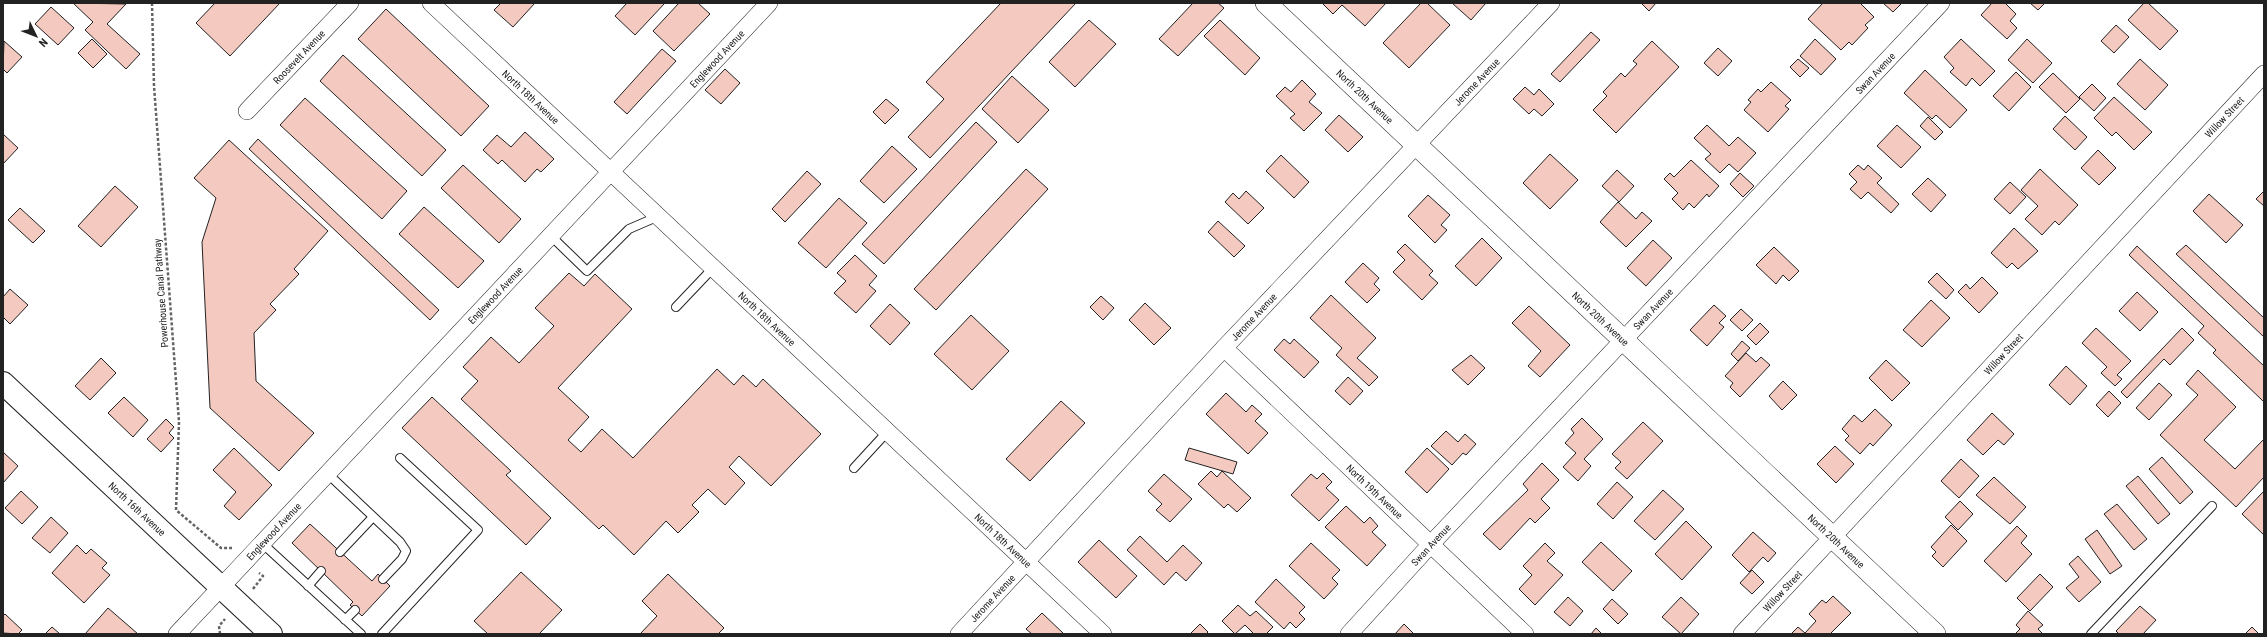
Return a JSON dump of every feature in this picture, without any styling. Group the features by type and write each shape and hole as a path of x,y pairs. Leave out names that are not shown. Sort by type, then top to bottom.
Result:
{"main road":[{"name":"North 16th Avenue","path":"4,385 271,634"}],"street":[{"name":"Roosevelt Avenue","path":"247,111 350,3"},
{"name":"North 18th Avenue","path":"431,3 1103,634"},
{"name":"Englewood Avenue","path":"178,634 768,3"},
{"name":"North 20th Avenue","path":"1266,3 1935,634"},
{"name":"Jerome Avenue","path":"959,634 1224,348 1551,3"},
{"name":"Swan Avenue","path":"1349,634 1431,544 1941,3"},
{"name":"Willow Street","path":"1742,634 2264,74"},
{"name":"North 19th Avenue","path":"1224,348 1525,634"}],"lane":[{"path":"551,236 587,271 629,229 659,216"},
{"path":"676,307 714,268"},
{"path":"854,468 888,431"},
{"path":"382,634 478,530 400,458"},
{"path":"328,474 400,542 406,550 402,559 383,579"},
{"path":"2091,634 2212,506"},
{"path":"340,552 373,517"},
{"path":"263,544 361,634"},
{"path":"308,586 321,571"},
{"path":"345,620 355,610"}],"path":[{"name":"Powerhouse Canal Pathway","path":"152,3 154,86 179,422 176,510 221,548 234,548"},
{"path":"257,585 263,576"},
{"path":"220,634 219,626 221,624"}],"building":[{"path":"73,3 126,4 107,24 140,54 126,69 85,30 93,22"},
{"path":"215,3 280,3 230,56 196,23"},
{"path":"501,3 535,3 513,27 494,10"},
{"path":"627,3 665,3 635,35 615,16"},
{"path":"679,3 698,3 710,14 674,51 653,31"},
{"path":"1001,3 1076,3 930,158 908,137 944,99 926,82"},
{"path":"1193,3 1218,3 1224,8 1178,56 1159,39"},
{"path":"1322,3 1386,3 1365,26 1342,5 1333,14"},
{"path":"1421,3 1427,3 1450,25 1409,68 1383,43"},
{"path":"1452,3 1486,3 1471,20"},
{"path":"1641,3 1656,3 1649,11"},
{"path":"1823,3 1860,3 1874,17 1865,25 1868,28 1852,45 1849,42 1841,50 1808,19"},
{"path":"1883,3 1902,3 1893,12"},
{"path":"1992,3 2005,3 2016,14 2010,21 2017,28 2007,39 1981,15"},
{"path":"2030,3 2045,3 2038,10"},
{"path":"2144,3 2148,3 2178,31 2160,50 2128,20"},
{"path":"51,7 74,28 58,45 35,24"},
{"path":"386,9 489,106 461,136 358,39"},
{"path":"1089,20 1116,44 1075,87 1049,62"},
{"path":"1220,20 1260,58 1245,75 1204,36"},
{"path":"2116,25 2129,37 2114,53 2101,41"},
{"path":"1591,32 1600,40 1560,82 1551,74"},
{"path":"92,39 107,54 93,68 78,53"},
{"path":"1815,39 1836,59 1821,75 1800,56"},
{"path":"1961,39 1995,71 1980,86 1972,78 1966,86 1950,72 1954,68 1944,57"},
{"path":"2027,39 2052,63 2033,83 2008,60"},
{"path":"4,41 22,57 7,73 3,69"},
{"path":"1652,41 1679,67 1616,133 1593,110 1607,96 1603,92 1621,73 1625,77 1637,64 1633,61"},
{"path":"1718,48 1732,61 1718,76 1704,63"},
{"path":"662,49 676,61 627,114 614,102"},
{"path":"343,55 446,150 422,176 320,81"},
{"path":"1798,59 1809,68 1800,77 1790,67"},
{"path":"2140,59 2168,85 2145,110 2117,84"},
{"path":"725,69 740,83 721,104 705,90"},
{"path":"1925,70 1967,110 1950,128 1936,115 1932,119 1904,93"},
{"path":"2016,72 2031,87 2009,111 1993,96"},
{"path":"2053,73 2080,99 2066,113 2039,87"},
{"path":"1012,76 1049,110 1018,143 982,109"},
{"path":"1302,80 1316,94 1309,102 1322,113 1304,131 1290,118 1295,114 1276,96 1285,87 1291,92"},
{"path":"1771,82 1791,100 1785,106 1789,109 1768,132 1744,110 1751,102 1748,100 1758,89 1761,92"},
{"path":"2092,84 2106,98 2094,111 2079,97"},
{"path":"1525,87 1534,95 1539,89 1554,104 1542,116 1534,109 1529,114 1513,99"},
{"path":"2114,97 2152,132 2134,150 2116,132 2112,136 2094,118"},
{"path":"305,98 407,191 382,219 280,125"},
{"path":"886,99 899,110 885,124 873,112"},
{"path":"1339,115 1363,137 1348,152 1325,130"},
{"path":"2065,116 2087,137 2075,150 2053,129"},
{"path":"1928,117 1943,132 1935,140 1920,126"},
{"path":"976,122 997,142 884,264 862,244"},
{"path":"1707,125 1729,146 1738,137 1756,153 1738,172 1729,164 1720,173 1705,159 1711,154 1694,138"},
{"path":"1897,125 1921,147 1901,168 1877,146"},
{"path":"525,132 554,159 541,172 537,169 525,182 502,160 498,164 483,150 497,135 511,147"},
{"path":"3,134 18,148 3,164"},
{"path":"258,139 439,310 430,320 249,149"},
{"path":"229,140 328,231 294,269 299,274 270,304 276,310 254,333 256,381 314,433 279,471 210,408 202,242 216,198 194,178"},
{"path":"892,146 917,169 884,203 860,181"},
{"path":"2098,150 2116,168 2099,185 2081,168"},
{"path":"1550,154 1578,180 1550,209 1523,183"},
{"path":"1281,155 1309,182 1294,198 1266,171"},
{"path":"1691,160 1719,186 1709,197 1707,194 1694,208 1689,203 1683,210 1672,199 1678,193 1664,179 1670,173 1674,177"},
{"path":"463,165 521,219 499,243 441,188"},
{"path":"1858,165 1864,170 1868,165 1882,178 1877,183 1899,204 1891,213 1868,192 1861,199 1850,189 1857,182 1849,174"},
{"path":"1026,169 1048,189 936,310 914,289"},
{"path":"2040,169 2078,205 2059,225 2055,221 2042,235 2025,219 2038,206 2021,190"},
{"path":"1617,170 1634,186 1619,202 1602,186"},
{"path":"807,171 821,184 785,222 772,209"},
{"path":"1740,173 1754,186 1743,197 1730,184"},
{"path":"1928,178 1946,195 1931,212 1912,194"},
{"path":"2010,182 2026,197 2010,214 1994,199"},
{"path":"115,186 138,207 101,247 78,226"},
{"path":"1246,191 1264,208 1248,224 1225,202 1233,193 1239,199"},
{"path":"2264,191 2264,206 2256,199"},
{"path":"2209,194 2243,225 2226,243 2193,211"},
{"path":"1428,195 1450,215 1441,225 1447,230 1435,243 1408,216"},
{"path":"839,198 867,223 826,268 798,243"},
{"path":"1618,202 1636,219 1642,212 1652,221 1626,247 1600,222"},
{"path":"424,207 484,261 458,288 399,234"},
{"path":"20,208 45,231 33,243 8,220"},
{"path":"1218,221 1245,246 1234,257 1208,232"},
{"path":"2014,228 2038,251 2018,269 2012,263 2007,268 1991,253"},
{"path":"1482,238 1502,258 1476,286 1455,266"},
{"path":"1653,240 1672,258 1646,286 1627,268"},
{"path":"1405,244 1433,271 1429,275 1438,283 1422,300 1393,272 1405,260 1397,252"},
{"path":"2186,245 2264,318 2264,337 2176,254"},
{"path":"2137,246 2264,366 2264,402 2213,353 2216,350 2198,333 2204,326 2129,255"},
{"path":"1774,247 1799,271 1789,281 1783,275 1776,284 1756,265"},
{"path":"855,255 877,276 869,285 876,291 856,313 834,293 846,281 837,273"},
{"path":"1363,263 1379,278 1374,284 1380,290 1367,303 1345,282"},
{"path":"569,273 584,286 595,274 632,309 558,388 589,417 568,440 581,452 602,429 633,458 717,369 734,385 743,375 756,387 763,379 821,434 771,486 739,456 729,467 745,483 725,505 708,489 692,505 699,512 678,533 666,521 634,555 603,525 599,529 461,399 478,381 463,367 491,337 519,363 554,326 535,308"},
{"path":"1937,273 1954,290 1946,299 1928,282"},
{"path":"1982,277 1998,293 1979,313 1958,292 1966,284 1970,289"},
{"path":"10,289 28,305 10,324 3,317 3,297"},
{"path":"2137,292 2158,312 2140,331 2119,311"},
{"path":"1331,295 1376,338 1357,358 1378,377 1369,386 1336,355 1342,348 1310,318"},
{"path":"1101,296 1114,308 1103,320 1090,307"},
{"path":"1931,300 1950,318 1922,347 1903,330"},
{"path":"1145,303 1171,328 1154,345 1129,320"},
{"path":"890,304 910,323 890,345 870,326"},
{"path":"1714,305 1726,316 1719,323 1724,327 1707,346 1690,330"},
{"path":"1529,306 1570,345 1540,377 1528,366 1541,351 1512,323"},
{"path":"1741,309 1753,320 1742,331 1730,320"},
{"path":"971,315 1009,351 972,390 934,354"},
{"path":"1760,323 1769,332 1756,345 1747,336"},
{"path":"2096,328 2131,361 2117,375 2122,379 2115,386 2101,373 2107,367 2082,343"},
{"path":"2182,328 2194,340 2170,365 2164,359 2127,398 2121,392"},
{"path":"1284,339 1290,344 1294,339 1319,362 1304,378 1274,350"},
{"path":"1742,341 1750,348 1738,361 1731,354"},
{"path":"1746,353 1756,362 1761,357 1770,365 1740,397 1730,387 1733,383 1725,376"},
{"path":"1471,355 1485,368 1468,385 1452,370"},
{"path":"101,358 116,373 90,400 75,386"},
{"path":"1886,360 1910,383 1892,401 1869,378"},
{"path":"2066,366 2087,386 2070,405 2049,385"},
{"path":"2198,370 2236,407 2204,440 2235,469 2264,439 2264,477 2236,507 2160,435 2198,395 2186,384"},
{"path":"1348,377 1363,391 1350,405 1335,391"},
{"path":"1783,381 1797,395 1782,410 1769,396"},
{"path":"2159,383 2172,395 2149,420 2136,408"},
{"path":"2109,391 2121,403 2108,417 2096,405"},
{"path":"1226,393 1246,412 1252,405 1262,414 1255,421 1268,433 1248,454 1206,414"},
{"path":"124,397 148,420 133,437 108,413"},
{"path":"432,397 511,471 506,475 551,518 526,545 402,428"},
{"path":"1061,401 1085,423 1030,481 1006,459"},
{"path":"1875,409 1892,425 1873,446 1870,443 1860,454 1845,440 1849,436 1842,429 1854,415 1862,422"},
{"path":"1992,413 2014,434 2004,445 1998,440 1983,455 1967,440"},
{"path":"1582,418 1603,439 1584,459 1591,466 1578,481 1563,467 1576,453 1565,443 1574,433 1571,429"},
{"path":"166,419 174,427 169,433 174,438 161,452 147,439"},
{"path":"1643,422 1663,441 1627,479 1615,468 1621,462 1612,454"},
{"path":"1446,431 1458,442 1465,434 1476,444 1466,455 1463,453 1452,465 1431,446"},
{"path":"1835,446 1854,464 1836,483 1817,464"},
{"path":"234,448 272,485 239,520 224,506 236,492 213,470"},
{"path":"1189,448 1237,462 1233,474 1185,460"},
{"path":"1427,448 1449,469 1427,493 1405,472"},
{"path":"3,452 18,466 3,483"},
{"path":"2162,457 2193,492 2180,504 2149,469"},
{"path":"1961,459 1979,476 1959,498 1941,481"},
{"path":"1542,463 1559,480 1541,499 1550,508 1535,523 1530,518 1500,550 1483,534 1528,490 1523,484"},
{"path":"1211,471 1217,477 1222,471 1251,498 1237,512 1228,504 1224,508 1198,484"},
{"path":"1323,473 1332,482 1326,488 1339,500 1319,521 1291,495 1311,474 1317,479"},
{"path":"1164,474 1192,499 1170,522 1156,510 1162,504 1148,491"},
{"path":"2138,476 2170,514 2158,524 2126,486"},
{"path":"1994,477 2026,507 2010,524 1976,495"},
{"path":"1617,482 1633,497 1613,519 1597,504"},
{"path":"1663,490 1684,509 1655,540 1634,521"},
{"path":"21,491 38,507 22,524 5,508"},
{"path":"2264,491 2264,535 2242,514"},
{"path":"1960,501 1973,514 1958,530 1945,517"},
{"path":"2117,504 2147,539 2134,550 2104,514"},
{"path":"1346,506 1364,523 1370,517 1378,526 1372,532 1386,545 1367,566 1325,527"},
{"path":"51,517 68,533 50,553 32,538"},
{"path":"1686,521 1712,547 1682,580 1655,554"},
{"path":"310,524 372,581 378,574 390,586 362,616 350,605 353,602 292,543"},
{"path":"1951,525 1967,541 1943,567 1932,556 1936,552 1931,547"},
{"path":"2017,526 2027,536 2021,543 2032,554 2006,582 1984,561"},
{"path":"2097,530 2122,566 2110,574 2085,539"},
{"path":"1753,532 1776,553 1768,562 1763,557 1749,572 1732,555"},
{"path":"1140,536 1167,562 1183,545 1202,563 1186,581 1176,572 1164,585 1127,550"},
{"path":"1099,540 1137,576 1116,598 1078,562"},
{"path":"1601,542 1632,571 1613,591 1582,562"},
{"path":"1311,543 1340,570 1332,578 1338,584 1324,599 1289,566"},
{"path":"1545,543 1555,553 1547,561 1563,575 1535,605 1519,589 1532,575 1523,566"},
{"path":"77,545 86,554 91,549 107,563 102,568 110,575 84,603 52,573"},
{"path":"2078,556 2101,582 2079,602 2066,588 2079,577 2069,564"},
{"path":"1752,570 1764,582 1752,594 1740,583"},
{"path":"521,572 562,610 539,634 488,634 474,621"},
{"path":"668,574 724,628 718,634 640,634 657,616 642,601"},
{"path":"2040,574 2053,587 2030,611 2017,598"},
{"path":"1276,579 1305,607 1299,613 1305,619 1296,628 1290,622 1284,629 1255,602"},
{"path":"1833,596 1851,613 1830,634 1791,634 1798,627 1805,633 1816,621 1809,614 1822,600 1826,603"},
{"path":"1568,597 1583,611 1570,626 1554,612"},
{"path":"1681,597 1699,614 1681,634 1662,617"},
{"path":"1612,599 1628,614 1618,624 1603,609"},
{"path":"1238,605 1250,616 1256,611 1273,627 1266,634 1254,634 1245,625 1235,634 1222,621"},
{"path":"2140,606 2156,620 2143,634 2119,634 2116,631"},
{"path":"108,608 138,634 85,634"},
{"path":"2028,611 2043,625 2038,629 2043,634 2015,634 2020,629 2016,625"},
{"path":"1042,613 1064,634 1032,634 1026,629"},
{"path":"5,614 22,630 18,634 3,633 3,616"},
{"path":"1200,624 1208,632 1206,634 1190,634"},
{"path":"1404,624 1414,634 1395,634"},
{"path":"52,627 60,634 45,634"},
{"path":"2252,627 2259,634 2245,634"},
{"path":"1596,628 1602,634 1591,634"}]}
